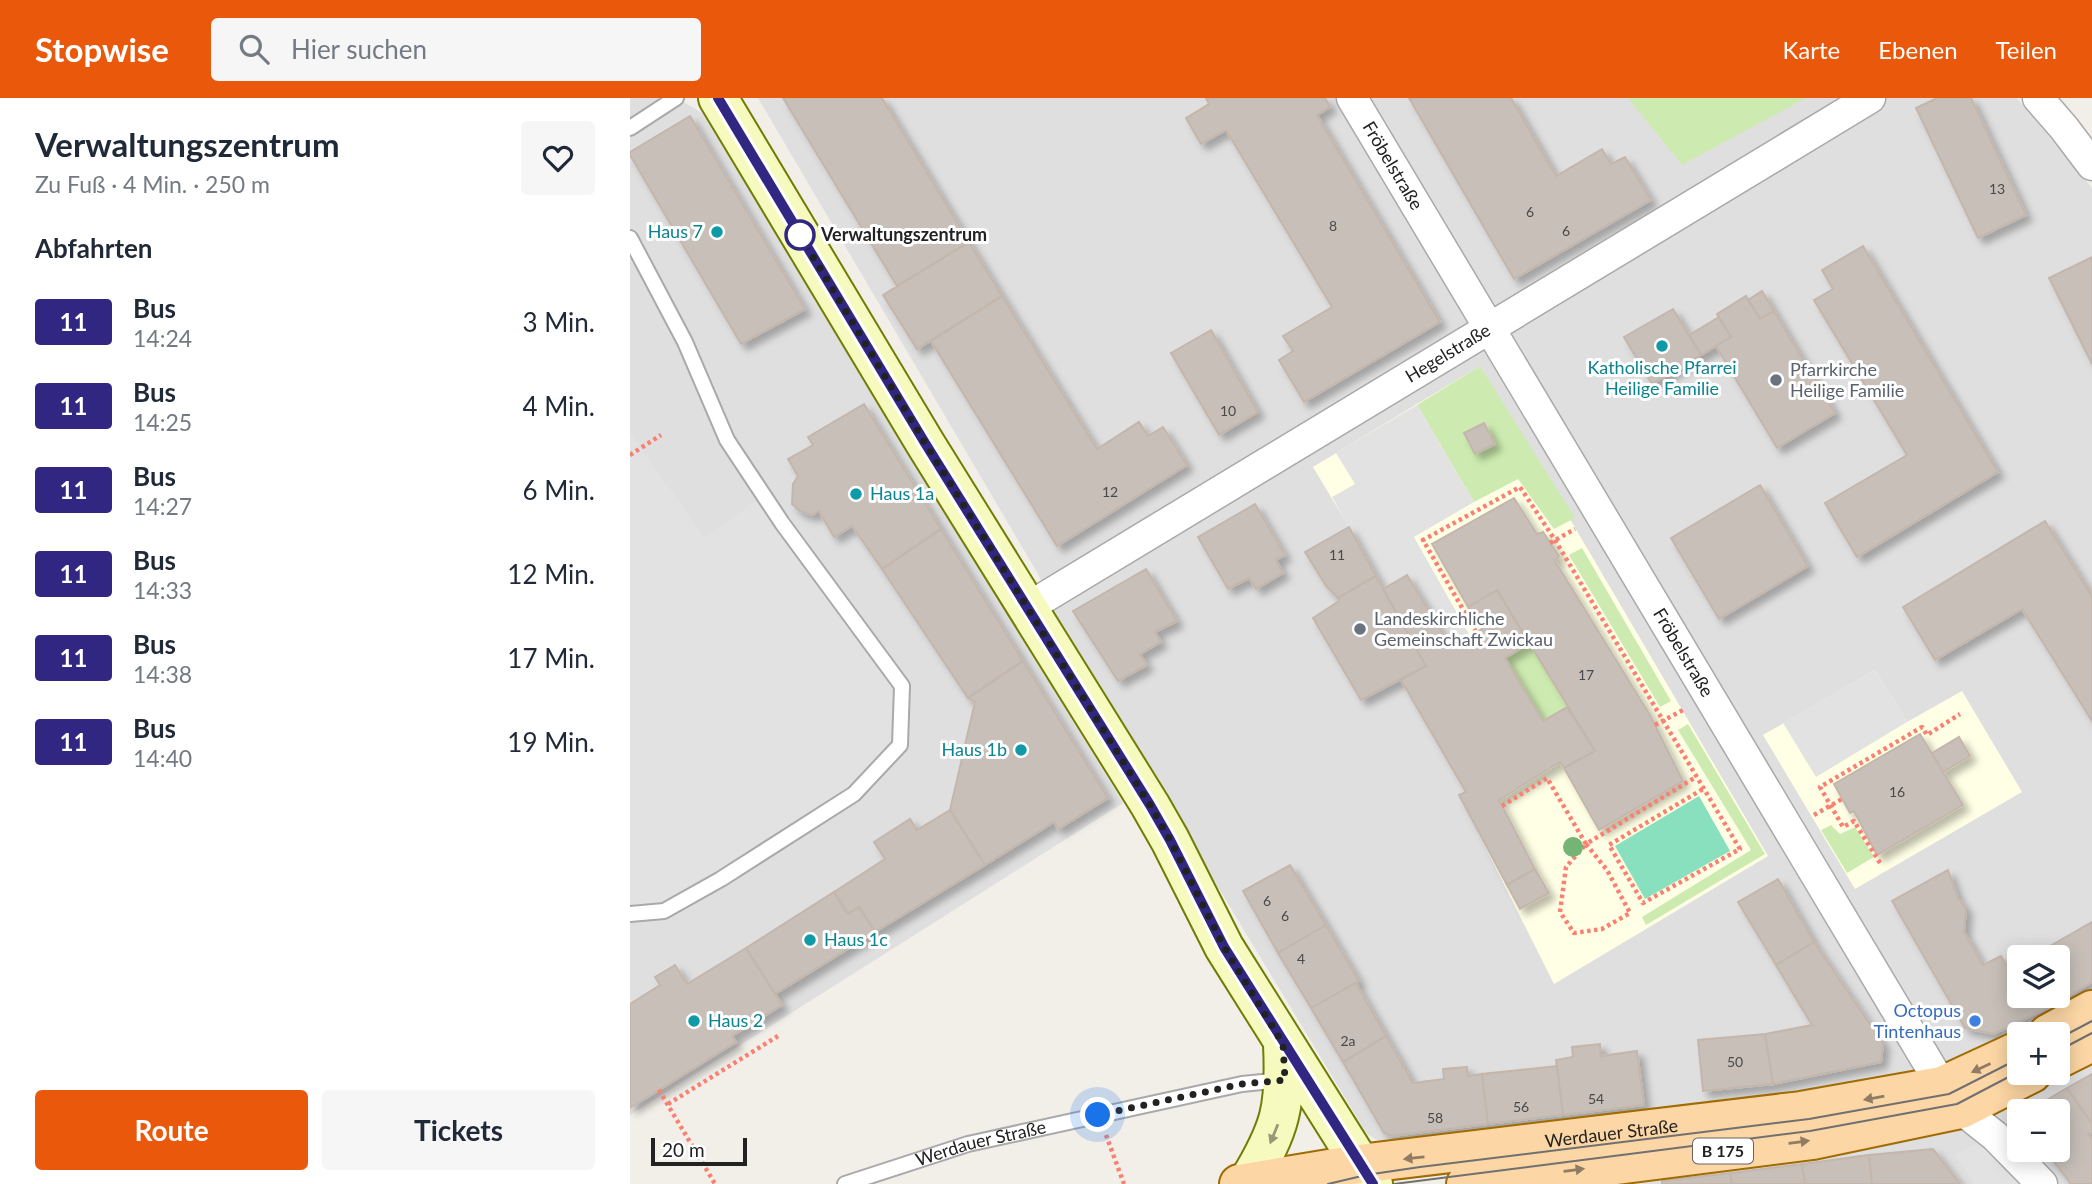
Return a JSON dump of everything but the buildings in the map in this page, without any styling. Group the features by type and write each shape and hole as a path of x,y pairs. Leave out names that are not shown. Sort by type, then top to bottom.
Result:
{"main road":[{"path":"2070,1022 2092,1010"},
{"path":"2070,1053 2092,1042"},
{"name":"Werdauer Straße","path":"1243,1183 1366,1174 1801,1111 1952,1097 2007,1059"},
{"name":"Werdauer Straße","path":"1466,1184 1813,1140 2007,1080"}],"street":[{"path":"718,98 1027,608 1150,805 1284,1062 1366,1174"},
{"name":"Fröbelstraße","path":"1352,98 1952,1097 2042,1184"},
{"name":"Hegelstraße","path":"1027,608 1870,98"},
{"path":"2038,98 2092,165"},
{"path":"1243,1183 1267,1151 1277,1128 1284,1062"}],"lane":[{"path":"630,128 676,98"},
{"path":"630,237 685,342 727,440 782,523 902,686 900,746 855,794 721,879 664,911 630,914"},
{"name":"Werdauer Straße","path":"845,1184 968,1144 1242,1084 1284,1062"}],"path":[{"path":"630,455 661,435"},
{"path":"1476,632 1423,541 1520,487 1740,849 1643,903 1609,845 1703,789"},
{"path":"1553,541 1573,530"},
{"path":"1656,725 1682,711"},
{"path":"1880,863 1854,821 1843,827 1820,787 1922,727 1927,735 1960,714"},
{"path":"1502,806 1547,779 1586,844 1607,870 1630,913 1602,929 1574,933 1560,912 1566,867 1586,844 1696,777"},
{"path":"1830,806 1842,799"},
{"path":"668,1104 778,1036"},
{"path":"659,1090 715,1184"},
{"path":"1113,1150 1124,1184"}],"shaded area":[{"path":"630,98 677,98 702,113 1123,803 630,1115"},
{"path":"758,98 2017,98 2092,188 2092,989 2070,1000 2070,945 2007,945 2007,1008 2055,1008 2028,1022 2007,1022 2007,1033 1964,1055 1921,1071 1799,1093 1384,1144 1367,1134 1060,625 1038,574"},
{"path":"1480,366 1768,856 1554,984 1459,795 1466,791 1401,680 1426,666 1313,467"},
{"path":"1417,405 1474,502 1414,537 1470,636 1451,647 1407,575 1383,589 1332,497 1355,484 1336,453"},
{"path":"630,433 705,538 764,495 902,686 900,745 854,794 664,911 630,914"},
{"path":"1875,670 1907,722 1962,691 2022,792 1855,889 1763,735"},
{"path":"1875,670 1907,722 1816,777 1783,723"},
{"path":"2092,1057 2092,1184 1563,1184 1966,1127 2007,1104 2007,1162 2070,1162 2070,1099 2016,1099 2042,1085 2070,1085 2070,1069"},
{"path":"2007,1126 2007,1162 2038,1162 2052,1184 1975,1184 1955,1155"}],"green space":[{"path":"1628,98 1806,98 1682,165"},
{"path":"1480,366 1575,518 1554,529 1518,479 1474,502 1417,405"},
{"path":"1582,548 1671,701 1660,707 1569,555"},
{"path":"1529,643 1567,707 1543,721 1505,658"},
{"path":"1688,724 1765,854 1646,925 1642,917 1751,850 1678,730"},
{"path":"1699,796 1730,851 1645,899 1615,846"},
{"path":"1831,825 1840,834 1855,827 1874,857 1847,873 1821,830"}],"tram line":[{"path":"2070,1033 2092,1021"},
{"path":"2070,1045 2092,1033"},
{"path":"1328,1184 1420,1167 1809,1119 1949,1094 2007,1065"},
{"path":"1394,1184 1810,1131 1957,1104 2007,1078"}],"bus line":[{"name":"11","path":"718,98 925,443 1150,805 1224,947 1373,1184"}],"place":[{"name":"Haus 7","path":"717,232"},
{"name":"Verwaltungszentrum","path":"800,235"},
{"name":"Katholische Pfarrei Heilige Familie","path":"1662,346"},
{"name":"Pfarrkirche Heilige Familie","path":"1776,380"},
{"name":"Haus 1a","path":"856,494"},
{"name":"Landeskirchliche Gemeinschaft Zwickau","path":"1360,629"},
{"name":"Haus 1b","path":"1021,750"},
{"name":"Haus 1c","path":"810,940"},
{"name":"Haus 2","path":"694,1021"},
{"name":"Octopus Tintenhaus","path":"1975,1021"}],"route":[{"path":"800,235 797,230 925,443 1150,805 1224,947 1283,1044 1285,1080 1242,1084 1098,1115"}]}
